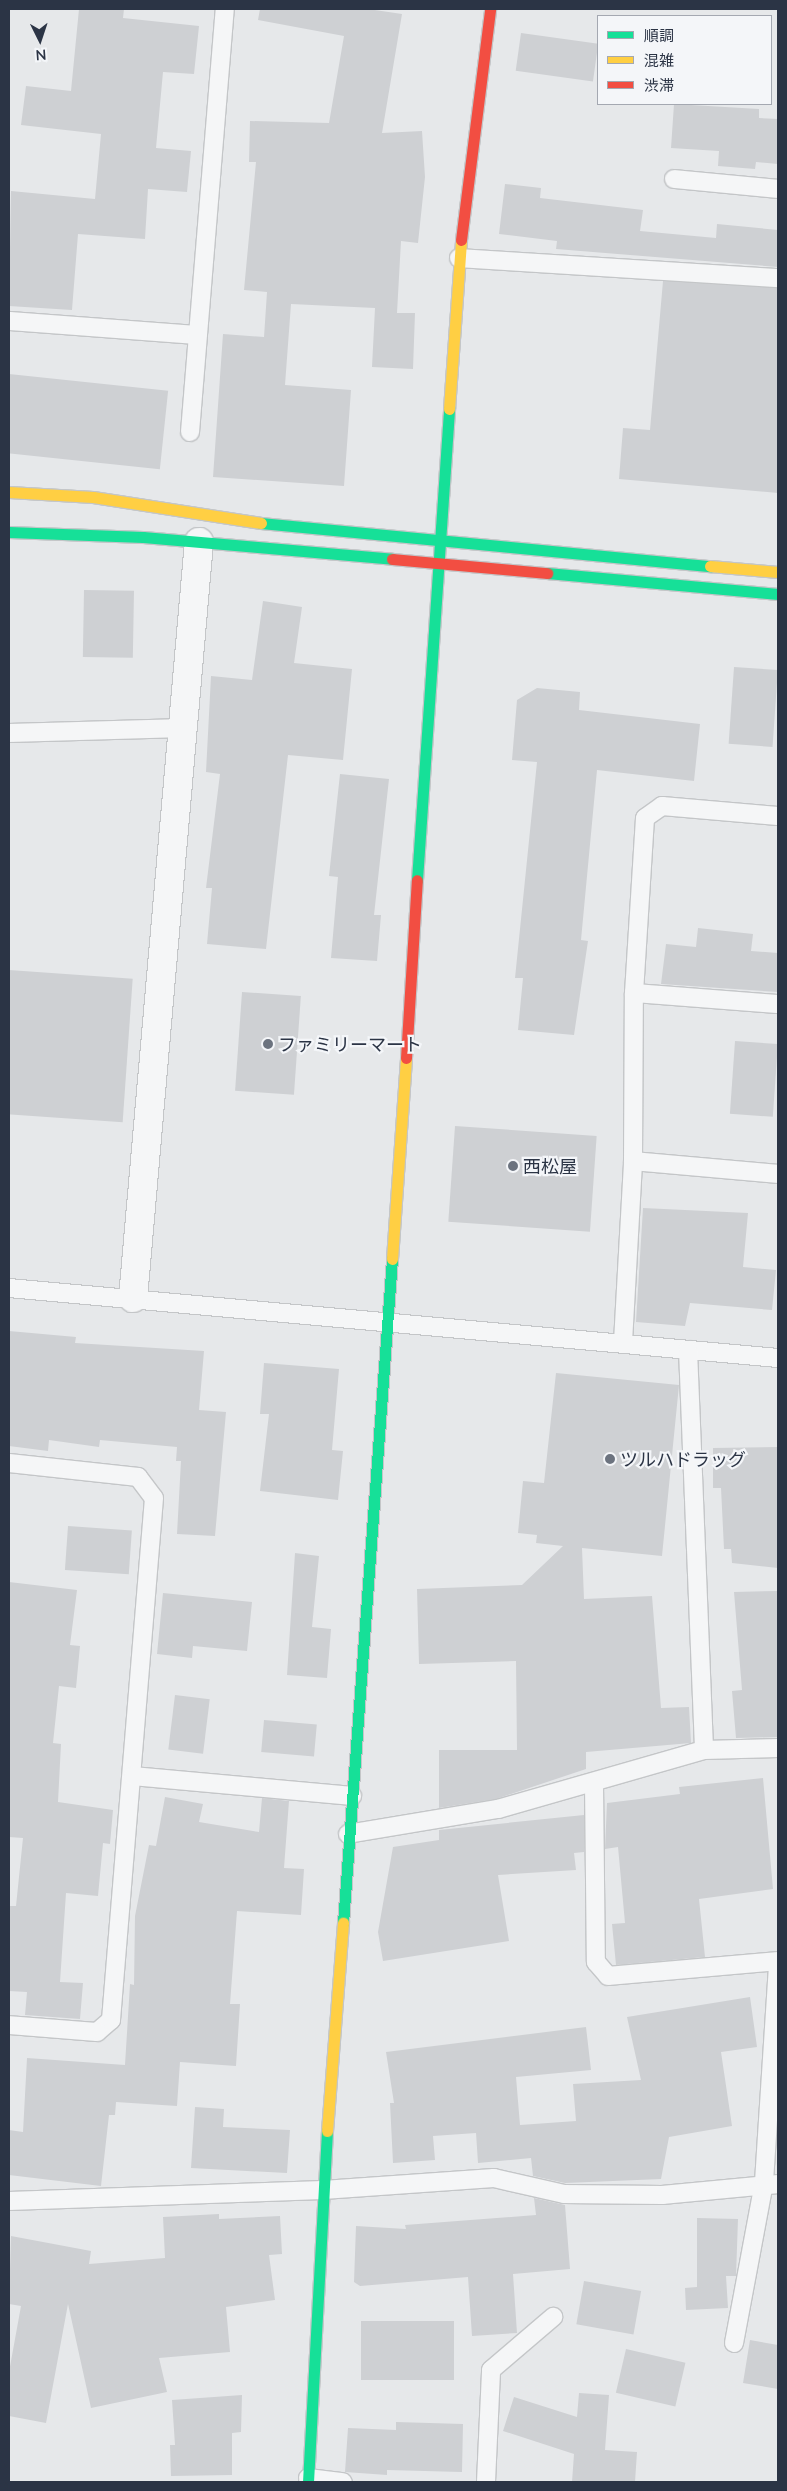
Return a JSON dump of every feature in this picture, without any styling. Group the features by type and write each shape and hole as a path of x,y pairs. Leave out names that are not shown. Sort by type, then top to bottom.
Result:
{"street":[{"path":"308,2480 323,2190 348,1834 388,1320 459,258 490,9"},
{"path":"9,492 93,498 230,520 440,543 778,572"},
{"path":"9,532 199,542 778,594"},
{"path":"133,1298 199,542"}],"lane":[{"path":"190,432 225,9"},
{"path":"674,179 778,189"},
{"path":"459,258 778,278"},
{"path":"9,321 197,335"},
{"path":"9,734 184,728"},
{"path":"623,1342 633,1161 634,993 645,818 662,806 778,816"},
{"path":"634,993 778,1004"},
{"path":"633,1161 778,1174"},
{"path":"9,1288 388,1320 778,1358"},
{"path":"688,1350 704,1750"},
{"path":"9,1463 138,1478 154,1498 133,1776 111,2020 97,2032 9,2025"},
{"path":"348,1834 498,1809 594,1784 704,1750 778,1748"},
{"path":"133,1776 352,1796"},
{"path":"594,1784 596,1962 608,1976 778,1962 771,2183 734,2343"},
{"path":"9,2201 323,2190 494,2178 564,2194 662,2195 771,2183"},
{"path":"486,2482 491,2370 553,2317"},
{"path":"308,2480 343,2482"}],"building":[{"path":"79,9 124,9 123,18 199,26 194,74 163,72 156,148 191,151 187,192 148,189 145,239 78,234 72,310 9,306 11,191 95,199 101,134 21,125 26,86 71,91"},
{"path":"260,9 368,9 402,14 382,133 422,131 425,177 418,243 401,241 397,313 415,313 413,369 372,367 375,308 291,304 285,385 351,390 344,486 213,477 223,334 264,337 267,292 244,290 256,162 249,162 250,121 329,123 344,36 258,20"},
{"path":"521,33 597,44 593,81 516,71"},
{"path":"674,105 759,109 759,118 778,119 778,164 756,162 755,169 718,166 719,151 671,148"},
{"path":"505,184 541,188 540,198 643,210 640,231 716,238 717,224 778,230 778,267 556,249 557,241 499,234"},
{"path":"663,281 778,288 778,493 619,479 623,428 650,430"},
{"path":"9,374 168,391 160,469 9,453"},
{"path":"84,590 134,591 133,658 83,657"},
{"path":"263,601 302,607 294,663 352,669 343,760 288,755 266,949 207,944 212,888 206,888 220,774 206,772 211,676 252,680"},
{"path":"734,667 778,670 773,747 729,744"},
{"path":"537,688 580,692 579,710 700,724 694,781 597,770 581,940 588,941 574,1035 518,1030 523,978 515,978 537,762 512,760 517,700"},
{"path":"340,774 389,779 374,915 381,915 377,961 331,958 338,877 329,876"},
{"path":"698,928 753,934 751,951 778,953 778,992 661,984 666,944 696,947"},
{"path":"9,970 133,979 123,1122 9,1114"},
{"path":"242,992 301,996 294,1095 235,1091"},
{"path":"735,1041 778,1044 773,1117 730,1114"},
{"path":"455,1126 597,1136 590,1232 448,1222"},
{"path":"643,1208 748,1213 743,1267 776,1270 772,1310 690,1303 685,1326 636,1322"},
{"path":"9,1331 76,1337 75,1343 204,1351 199,1410 226,1412 215,1536 177,1534 181,1461 176,1461 177,1447 100,1440 99,1447 49,1440 48,1451 9,1446"},
{"path":"264,1363 339,1369 332,1450 343,1451 338,1500 260,1491 269,1414 260,1414"},
{"path":"556,1373 679,1385 662,1556 582,1548 584,1599 652,1596 661,1708 689,1707 691,1743 586,1752 586,1769 496,1799 439,1808 439,1750 517,1750 516,1661 419,1664 417,1589 522,1585 563,1546 536,1543 537,1535 518,1533 523,1481 544,1483"},
{"path":"778,1447 778,1568 732,1563 731,1549 724,1549 721,1488 713,1488 713,1448"},
{"path":"68,1526 132,1530 129,1574 65,1570"},
{"path":"295,1553 319,1556 312,1627 331,1629 327,1678 287,1675"},
{"path":"9,1582 77,1590 70,1645 80,1646 76,1688 59,1686 53,1743 61,1744 58,1802 113,1810 110,1844 103,1843 98,1896 66,1893 60,1982 83,1983 80,2019 25,2015 27,1992 9,1991 9,1906 16,1906 23,1838 9,1837"},
{"path":"778,1591 778,1737 736,1738 732,1691 742,1690 734,1592"},
{"path":"163,1593 252,1602 247,1651 193,1646 192,1658 157,1654"},
{"path":"175,1695 210,1699 203,1754 168,1750"},
{"path":"264,1720 317,1725 314,1756 261,1752"},
{"path":"763,1778 773,1889 699,1899 705,1957 616,1965 612,1924 625,1923 618,1847 605,1849 607,1803 680,1794 679,1787"},
{"path":"165,1797 203,1804 199,1822 259,1832 262,1798 289,1801 284,1868 304,1869 301,1915 237,1911 230,2004 240,2004 236,2066 180,2062 177,2106 116,2102 115,2115 109,2115 101,2186 9,2175 9,2130 23,2132 27,2058 125,2065 130,1984 134,1985 135,1916 149,1845 156,1846"},
{"path":"584,1815 584,1852 574,1853 576,1870 498,1875 509,1941 383,1961 378,1932 393,1847 439,1840 439,1830"},
{"path":"750,1997 757,2047 721,2052 732,2126 669,2137 661,2179 565,2183 533,2176 531,2158 478,2163 476,2133 433,2136 435,2160 393,2163 390,2103 394,2103 386,2052 586,2027 591,2070 516,2077 520,2125 576,2121 573,2084 641,2080 627,2017"},
{"path":"195,2107 224,2109 223,2127 290,2130 287,2173 191,2168"},
{"path":"534,2198 565,2205 570,2269 513,2274 517,2333 472,2336 468,2277 360,2286 354,2282 356,2226 406,2229 405,2225 536,2215"},
{"path":"219,2214 219,2219 280,2216 282,2254 269,2255 275,2300 226,2307 230,2352 159,2358 167,2392 91,2408 68,2304 46,2423 9,2416 9,2372 21,2306 9,2304 11,2236 91,2251 89,2264 165,2258 163,2217"},
{"path":"697,2218 738,2219 736,2276 726,2276 728,2308 686,2310 685,2288 697,2287"},
{"path":"584,2281 641,2291 633,2334 576,2324"},
{"path":"361,2321 454,2321 454,2380 361,2380"},
{"path":"750,2340 778,2345 778,2389 743,2383"},
{"path":"626,2349 685,2363 675,2407 616,2393"},
{"path":"579,2393 609,2395 605,2450 637,2452 635,2482 572,2482 574,2454 503,2431 514,2397 577,2417"},
{"path":"242,2395 241,2432 232,2433 232,2475 171,2476 170,2445 175,2445 172,2400"},
{"path":"396,2422 463,2424 462,2472 387,2470 387,2475 345,2472 348,2428 396,2430"}],"traffic: fast":[{"path":"417,880 449,409"},
{"path":"261,523 710,566"},
{"path":"9,532 143,537 392,559"},
{"path":"547,573 778,594"},
{"path":"343,1923 392,1259"},
{"path":"308,2482 327,2131"}],"traffic: slow":[{"path":"449,409 461,240"},
{"path":"9,492 93,497 261,523"},
{"path":"710,566 778,572"},
{"path":"392,1259 406,1058"},
{"path":"327,2131 343,1923"}],"traffic: jam":[{"path":"461,240 490,9"},
{"path":"392,559 547,573"},
{"path":"406,1058 417,880"}],"place":[{"name":"ファミリーマート","path":"268,1044"},
{"name":"西松屋","path":"513,1166"},
{"name":"ツルハドラッグ","path":"610,1459"}]}
